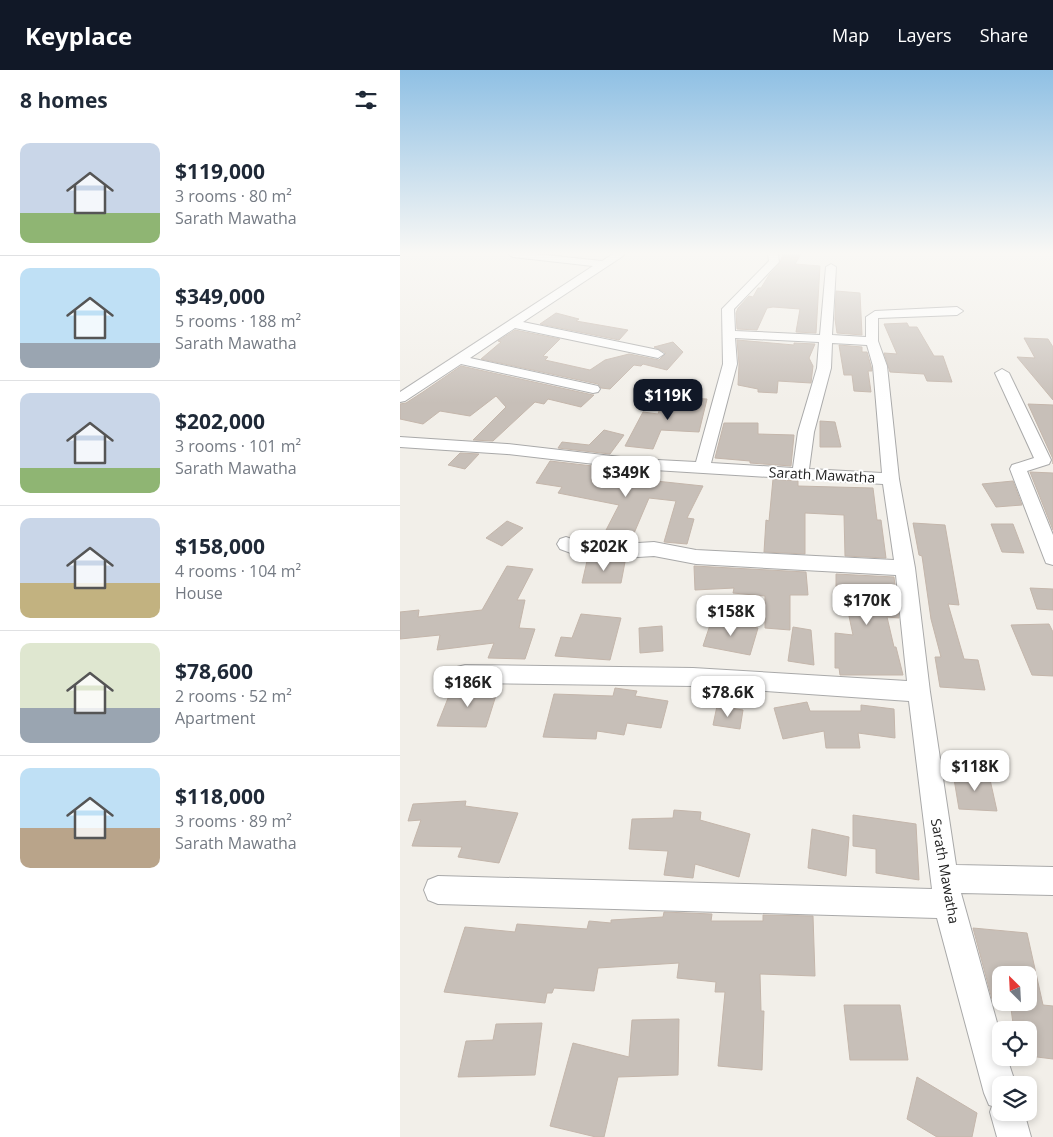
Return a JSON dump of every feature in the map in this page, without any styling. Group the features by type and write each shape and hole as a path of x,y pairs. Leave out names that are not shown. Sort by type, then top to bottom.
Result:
{"street":[{"path":"400,398 543,304"},
{"path":"702,468 730,364 728,309 733,304"},
{"path":"800,474 806,432 824,368 829,304"},
{"path":"891,479 880,366 872,341 872,317 957,311"},
{"path":"513,324 658,354"},
{"path":"729,334 827,337 872,341"},
{"path":"458,359 593,389"},
{"path":"1002,373 1048,460 1018,469 1053,558"},
{"path":"400,381 419,385"},
{"name":"Sarath Mawatha","path":"400,442 507,449 638,464 891,479 905,568 919,692 946,891 996,1076"},
{"path":"566,544 590,553 654,549 696,557 905,568"},
{"path":"466,674 693,677 919,692"},
{"path":"438,890 946,891 1053,881"},
{"path":"1010,1121 1014,1137"}],"building":[{"path":"742,304 818,304 816,333 796,332 800,309 773,307 767,308 757,330 737,329 736,313"},
{"path":"836,304 861,304 862,335 837,333"},
{"path":"556,313 579,319 576,321 628,330 619,340 540,324"},
{"path":"907,323 909,327 917,327 934,356 943,356 952,382 927,381 924,374 890,372 884,353 897,354 884,324"},
{"path":"515,330 560,339 543,356 548,357 545,360 590,370 605,360 629,354 659,360 666,353 654,347 673,342 683,352 667,370 643,364 641,366 634,365 610,389 601,388 598,384 481,359 501,342 498,341"},
{"path":"1024,338 1048,339 1053,347 1053,400 1017,357 1035,358"},
{"path":"737,340 794,345 794,343 815,344 809,358 813,366 811,383 778,381 777,393 758,392 758,389 738,385"},
{"path":"839,345 862,347 862,352 867,352 872,371 868,371 871,392 854,391 852,375 844,375"},
{"path":"461,366 594,395 581,407 548,399 544,404 535,402 493,441 473,440 506,407 496,396 470,416 440,411 423,424 400,419 400,404 406,403"},
{"path":"669,397 707,399 699,432 661,430 653,449 625,446 643,412 658,414 663,399 668,400"},
{"path":"1028,404 1053,405 1053,459"},
{"path":"820,421 835,422 841,447 820,447"},
{"path":"724,423 758,423 758,434 794,435 791,466 715,458"},
{"path":"604,430 624,435 610,454 558,448 562,442 589,445"},
{"path":"460,453 479,454 465,469 448,465"},
{"path":"550,461 601,467 591,480 635,484 637,479 703,486 687,518 694,519 687,544 664,542 676,501 649,498 632,538 604,534 619,505 558,493 562,487 536,483"},
{"path":"1030,472 1053,473 1053,530"},
{"path":"773,479 798,481 798,486 873,488 877,520 881,520 886,558 845,556 844,515 805,513 805,554 764,552 766,520 769,521"},
{"path":"1013,481 1022,505 996,507 982,484"},
{"path":"507,521 523,528 502,546 486,538"},
{"path":"913,523 945,525 959,605 948,604 964,659 978,660 985,690 940,687 935,657 941,657 931,619 922,556 919,555"},
{"path":"991,524 1013,524 1024,553 1002,552"},
{"path":"587,561 625,562 621,583 582,583"},
{"path":"507,566 533,569 517,600 525,600 519,628 535,629 525,659 488,658 494,643 437,650 440,635 400,639 400,612 419,610 418,617 482,610"},
{"path":"694,566 806,572 808,595 790,595 790,630 765,628 765,596 733,593 734,588 695,590"},
{"path":"836,574 894,577 899,618 887,617 903,675 840,675 839,668 835,668 835,633 853,635 846,602 836,601"},
{"path":"1030,588 1053,589 1053,610 1037,609"},
{"path":"581,614 621,618 610,660 555,656 561,637 572,638"},
{"path":"712,619 758,628 750,655 703,646"},
{"path":"1049,624 1053,632 1053,676 1032,675 1011,625"},
{"path":"662,626 663,651 640,653 639,628"},
{"path":"793,627 811,630 814,665 788,661"},
{"path":"452,688 498,689 486,727 437,726"},
{"path":"615,688 637,691 635,696 668,701 661,728 627,723 624,735 597,731 596,739 543,737 554,694 613,696"},
{"path":"807,702 810,711 861,711 861,705 894,709 895,738 858,733 860,748 826,748 824,731 783,739 774,708"},
{"path":"717,706 743,710 740,729 713,725"},
{"path":"953,773 989,775 997,811 959,809"},
{"path":"466,801 465,806 518,813 499,863 458,857 462,847 412,846 421,820 408,821 413,804"},
{"path":"674,810 701,812 700,820 750,834 739,877 695,864 693,878 664,875 668,851 629,849 632,819 673,818"},
{"path":"853,815 916,824 919,880 876,873 876,849 853,846"},
{"path":"812,829 849,837 846,876 808,868"},
{"path":"664,912 712,914 711,921 763,921 763,915 813,916 815,976 760,974 761,1011 764,1011 762,1070 718,1066 725,992 715,992 716,982 677,978 679,963 598,968 594,991 554,988 552,993 547,993 545,1003 444,992 465,927 515,932 517,924 587,929 589,921 611,923 611,920 663,917"},
{"path":"973,928 1027,933 1034,966 992,966 992,999"},
{"path":"1038,982 1043,1005 1053,1006 1053,1059 1037,1057 1037,1021 1013,1021 1011,1011 1038,1011"},
{"path":"844,1005 900,1005 908,1060 850,1060"},
{"path":"679,1019 678,1075 618,1077 604,1137 596,1137 550,1126 573,1043 629,1057 632,1020"},
{"path":"542,1023 535,1075 458,1077 466,1041 493,1040 496,1024"},
{"path":"917,1077 977,1113 972,1137 937,1137 907,1119"}]}
